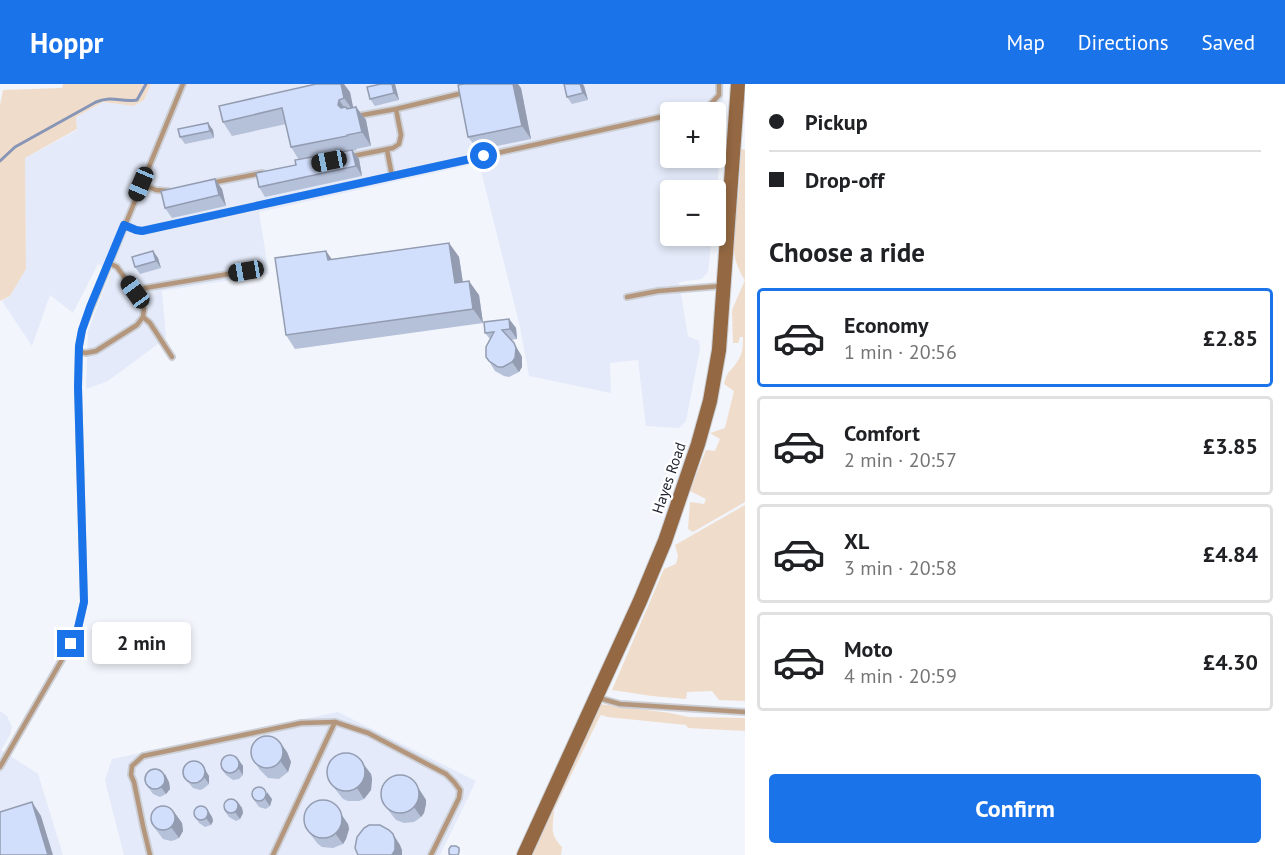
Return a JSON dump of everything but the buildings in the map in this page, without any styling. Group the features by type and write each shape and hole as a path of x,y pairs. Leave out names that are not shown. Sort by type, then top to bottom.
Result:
{"street":[{"name":"Hayes Road","path":"524,855 666,541 710,401 719,350 740,146 738,84"}],"lane":[{"path":"0,767 71,644 82,616 84,602 78,387 82,330 183,84"},
{"path":"713,102 719,95 719,84"},
{"path":"351,117 473,91"},
{"path":"344,158 396,147 400,140 396,109"},
{"path":"124,225 142,231 660,117"},
{"path":"387,150 392,176"},
{"path":"205,184 269,172"},
{"path":"141,184 156,190 172,190"},
{"path":"79,352 96,351 137,325 143,317 144,309 135,292 117,267 109,263"},
{"path":"135,292 145,288 246,271"},
{"path":"627,297 658,291 724,285"},
{"path":"143,317 150,322 172,357"},
{"path":"596,696 620,704 745,712"},
{"path":"150,855 131,775 132,766 143,756 301,723 335,722 368,733 446,774 460,790 459,798 431,855"},
{"path":"273,855 335,722"}],"shaded area":[{"path":"63,84 151,84 144,100 134,106 103,102 76,117 77,129 25,158 26,269 10,296 0,301 0,105 3,90 62,88"},
{"path":"151,84 724,84 723,102 660,102 660,168 719,168 718,180 660,180 660,246 711,246 708,272 701,279 679,282 688,336 699,341 700,349 686,421 679,428 646,426 638,360 610,363 611,393 529,376 520,327 479,163 259,212 269,274 162,291 166,338 108,381 86,389 88,331 111,272 98,264 73,313 50,295 32,346 2,301 10,296 26,268 25,158 77,130 76,117 103,102 135,106 144,100"},
{"path":"741,149 745,150 745,280 735,259 733,239"},
{"path":"745,280 745,502 693,532 688,529 690,502 704,504 706,499 690,491 706,450 715,451 720,439 710,433 725,428 734,391 724,384 742,350 743,337 740,337 738,343 733,343 732,310"},
{"path":"745,505 745,701 719,700 712,691 687,692 686,699 612,690 664,569 676,564 678,556 675,545"},
{"path":"599,704 688,717 745,718 745,731 688,728 686,725 600,716 554,810 553,830 555,838 562,847 561,855 532,855 597,706"},
{"path":"0,711 7,716 12,727 1,750 38,774 63,855 0,855"},
{"path":"338,712 476,781 440,855 124,855 105,780 112,759"}],"waterway":[{"path":"0,161 15,147 96,102 108,99 137,100 146,84"}],"route":[{"path":"71,644 82,616 84,602 78,387 79,346 90,307 124,225 142,231 484,156"}]}
